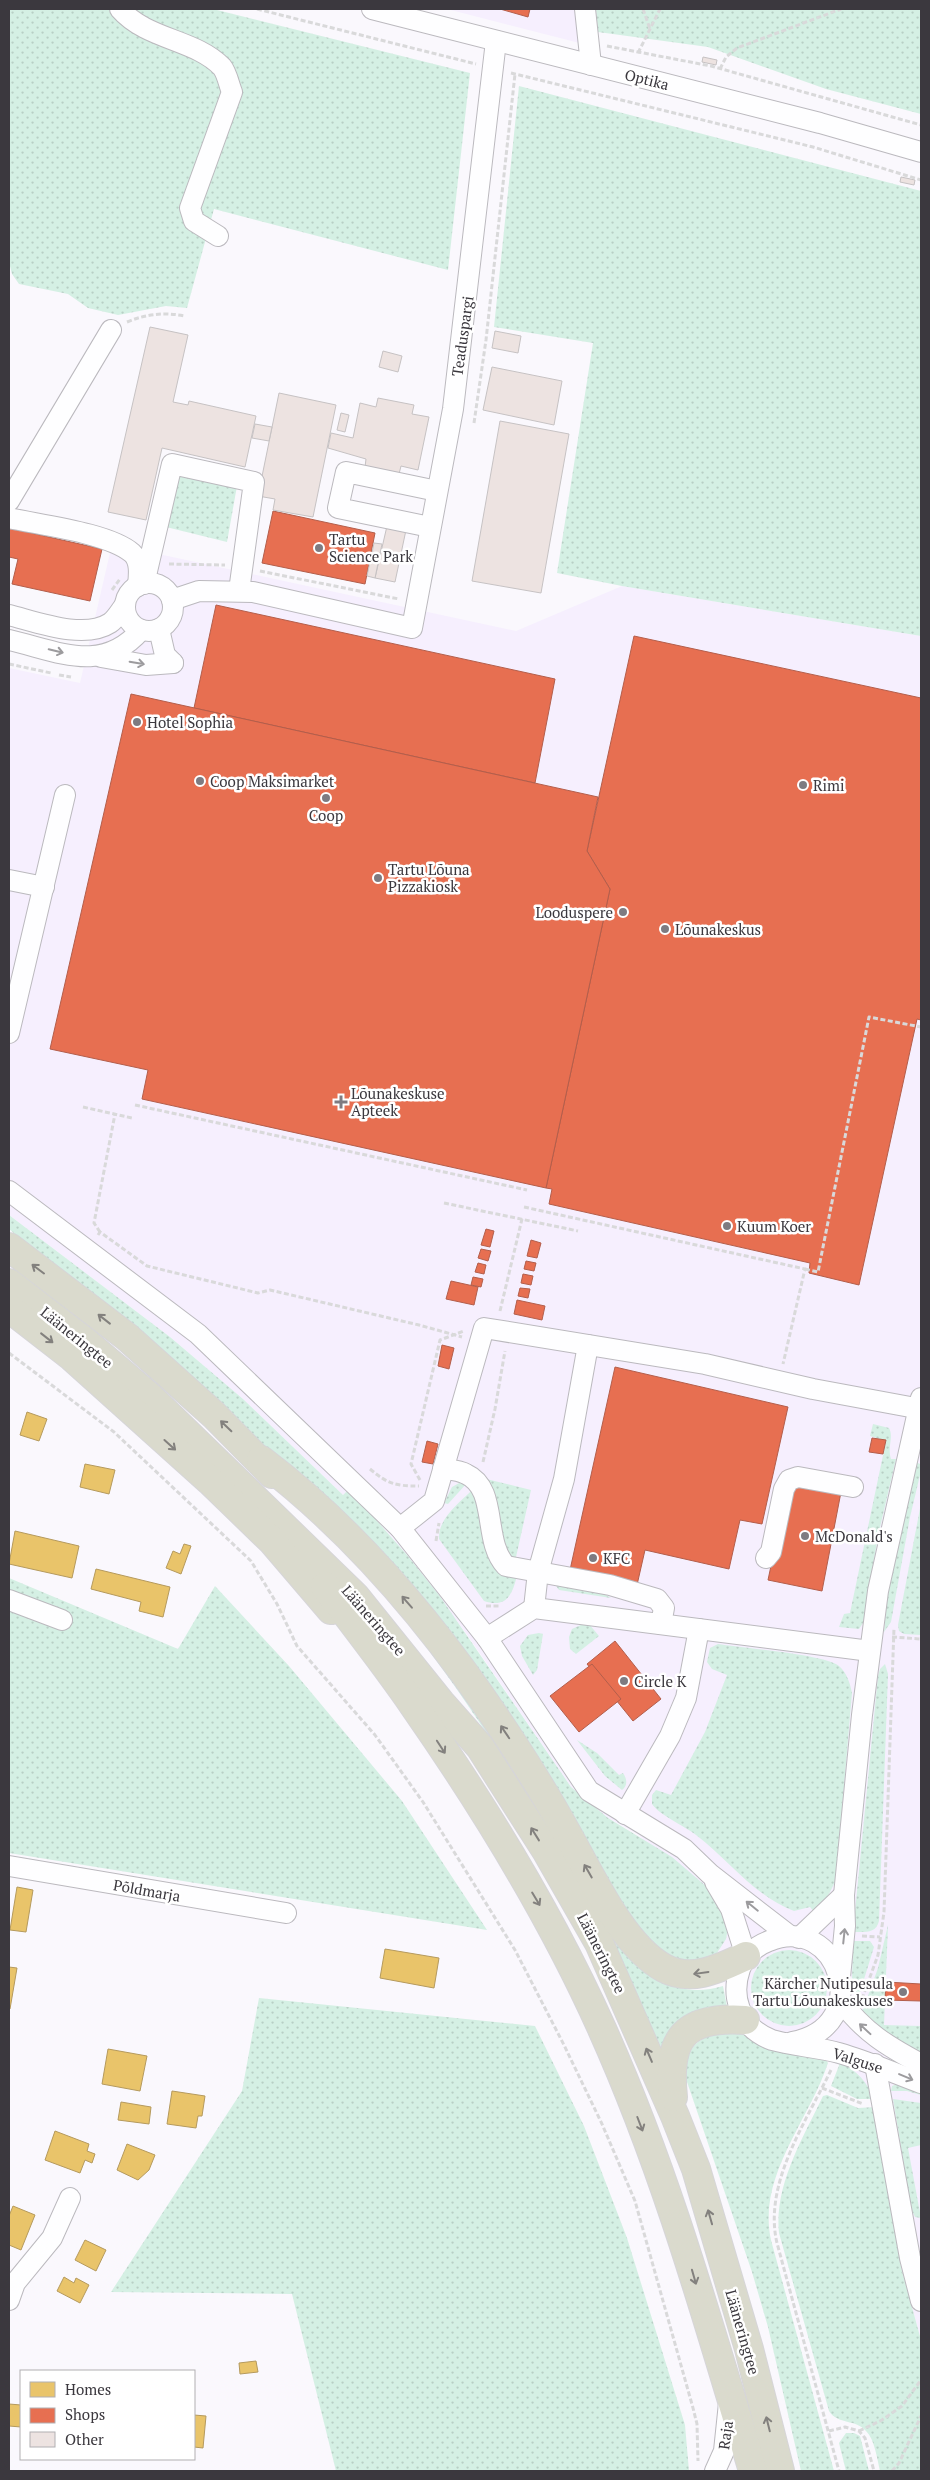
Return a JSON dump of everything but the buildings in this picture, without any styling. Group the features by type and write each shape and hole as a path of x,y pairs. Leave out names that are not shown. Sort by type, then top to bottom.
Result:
{"highway":[{"path":"9,1247 126,1337 214,1415 261,1460 405,1630 452,1697 480,1747"},
{"name":"Lääneringtee","path":"9,1283 83,1340 151,1398 203,1446 355,1596 441,1704 480,1747 546,1852 599,1944 675,2116 699,2179 749,2349 780,2471"},
{"path":"9,1308 72,1358 210,1481 272,1541 414,1706"},
{"path":"261,1460 289,1481 348,1535 439,1640 509,1738 555,1812 616,1919 644,1954 664,1968 693,1975 713,1971 746,1956"},
{"name":"Lääneringtee","path":"274,1517 414,1706 491,1823 541,1909 602,2030 671,2203 753,2471"},
{"path":"675,2116 671,2072 678,2041 684,2034 702,2024 724,2019 745,2020"}],"street":[{"path":"120,9 151,32 201,53 223,68 232,92 190,208 194,221 218,236"},
{"name":"Optika","path":"372,9 820,123 921,152"},
{"path":"585,9 591,65"},
{"name":"Teaduspargi","path":"239,591 412,628 453,409 491,68 496,41"},
{"path":"9,501 111,330"},
{"path":"141,585 172,464 254,482 239,591 199,591 172,600"},
{"path":"430,527 338,508 346,472 437,491"},
{"path":"9,518 107,539 133,553 139,566 141,585"},
{"path":"9,615 73,630 93,631 111,623 125,606 129,594 141,585 152,583 164,589 172,600 173,607 169,620 101,657"},
{"path":"9,640 87,658 101,657 146,665 173,663 165,655 150,629 127,618 125,606"},
{"path":"9,1034 65,795"},
{"path":"9,880 44,887"},
{"path":"9,1191 198,1334 400,1528 487,1638 589,1791 684,1849 710,1874 730,1909 746,1956 760,1944 774,1938 794,1937 844,1895"},
{"path":"400,1528 434,1501 444,1469 474,1336 484,1328 705,1364 812,1389 920,1406 878,1591 844,1895 844,1935 840,1978"},
{"path":"534,1608 538,1572 564,1479 588,1345"},
{"path":"444,1469 465,1473 482,1488 493,1544 499,1559 506,1566 610,1585 657,1599 664,1608 661,1624"},
{"path":"766,1558 771,1552 784,1489 789,1480 798,1477 853,1487"},
{"path":"9,1600 62,1620"},
{"path":"487,1638 534,1608 870,1651"},
{"path":"625,1814 648,1770 670,1736 686,1698 699,1629"},
{"name":"Põldmarja","path":"9,1866 286,1913"},
{"name":"Valguse","path":"710,1874 794,1937 814,1943 826,1952 835,1964 840,1978 840,2000 837,2011 823,2029 804,2040 792,2042"},
{"name":"Valguse","path":"746,1956 736,1979 738,2007 745,2020 761,2035 771,2039 838,2052 875,2064 921,2083"},
{"name":"Valguse","path":"840,2000 871,2035 921,2064"},
{"path":"875,2064 910,2258 921,2301"},
{"path":"9,2300 15,2283 52,2238 70,2198"},
{"name":"Raja","path":"707,2468 724,2451 730,2396"}],"path":[{"path":"257,9 814,147 921,180"},
{"path":"642,9 650,30"},
{"path":"660,9 638,52 720,69 921,124"},
{"path":"720,69 726,57 737,48 841,9"},
{"path":"474,423 488,321 515,74"},
{"path":"111,330 143,315 172,314 185,316"},
{"path":"9,664 71,677"},
{"path":"524,1207 818,1272 869,1017 921,1027"},
{"path":"135,1105 527,1190"},
{"path":"83,1107 132,1118"},
{"path":"115,1114 94,1223 100,1232 147,1266 258,1293 270,1290 314,1299 454,1335 474,1336 505,1349 495,1409 480,1475 475,1480"},
{"path":"444,1203 578,1231"},
{"path":"504,1332 498,1319 522,1219"},
{"path":"85,1249 100,1232"},
{"path":"782,1369 804,1269"},
{"path":"422,1485 411,1464 440,1340 454,1335 474,1336"},
{"path":"9,1353 114,1432 251,1561 277,1604 297,1646 375,1735 423,1802 464,1866 514,1950 564,2045 635,2201 693,2408 696,2424 696,2447 707,2468"},
{"path":"437,1547 435,1536 442,1517"},
{"path":"481,1604 494,1608 503,1605 512,1622"},
{"path":"860,2003 878,1955 884,1912 894,1622"},
{"path":"844,1935 880,1937"},
{"path":"833,2065 785,2167 777,2194 774,2222 777,2243 840,2471"},
{"path":"859,2431 882,2420 902,2406 921,2380"},
{"path":"892,2471 899,2463 921,2416"},
{"path":"829,2431 845,2428 859,2431 865,2438 874,2471"}],"shaded area":[{"path":"447,9 596,9 599,48"},
{"path":"112,544 516,631 622,586 921,636 921,2340 901,2267 876,2107 858,2074 840,2063 756,2042 741,2033 727,1992 717,1953 727,1934 638,1834 608,1818 571,1787 468,1636 407,1555 377,1520 349,1489 343,1495 243,1399 170,1337 9,1215 9,668 80,683"}],"green space":[{"path":"9,9 213,9 470,73 448,270 214,209 187,308 166,306 118,315 88,308 68,294 19,284 12,274 9,262"},
{"path":"596,9 921,9 921,114 826,89 708,47 598,32"},
{"path":"519,86 921,191 921,636 622,586 557,573 593,343 494,327"},
{"path":"177,471 237,486 227,542 162,526"},
{"path":"9,1215 170,1337 243,1399 343,1495 349,1489 439,1595 571,1787 608,1818 672,1857 707,1887 721,1907 728,1928 726,1939 717,1953 697,1961 682,1961 674,1959 647,1944 592,1858 285,1465 165,1358 9,1229"},
{"path":"873,1424 889,1428 891,1435 890,1455 891,1459 896,1459 878,1536 863,1623 859,1629 839,1627 844,1614 850,1613 886,1441 870,1436"},
{"path":"916,1462 920,1464 921,1471 910,1517 891,1622 884,1632 887,1599"},
{"path":"482,1478 531,1490 516,1557 529,1560 528,1565 511,1561"},
{"path":"461,1482 467,1483 448,1504 444,1503 452,1487"},
{"path":"474,1488 517,1575 508,1598 498,1603 484,1601 439,1539 442,1524 446,1517"},
{"path":"921,1503 921,1635 904,1634 899,1631 898,1625"},
{"path":"9,1578 178,1649 215,1586 289,1666 402,1801 487,1930 9,1853"},
{"path":"554,1583 598,1590 611,1598 559,1590"},
{"path":"390,1600 426,1637 657,1979 673,1986 690,1990 706,1990 723,1986 727,2007 676,2025 666,2036 661,2047 602,1930 538,1816 468,1705"},
{"path":"583,1624 589,1624 599,1636 576,1654 570,1649 569,1637 572,1629"},
{"path":"543,1634 537,1670 533,1675 522,1656 520,1646 528,1635"},
{"path":"718,1644 817,1658 839,1666 849,1682 852,1693 836,1880 824,1904 815,1913 810,1907 794,1911 766,1896 696,1835 660,1812 652,1804 652,1795 656,1790 671,1795 705,1732 727,1675 712,1669 707,1662 710,1648"},
{"path":"885,1664 888,1674 879,1921 872,1930 853,1932 878,1676 880,1669"},
{"path":"577,1740 597,1753 619,1775 623,1773 626,1782 622,1790 605,1776"},
{"path":"888,1925 884,2025 921,2026 921,2055 861,2015 878,1968"},
{"path":"853,1941 870,1941 874,1947 856,2005 852,1980"},
{"path":"782,1950 796,1950 810,1956 821,1967 827,1981 824,2003 816,2015 796,2026 782,2026 768,2020 757,2009 751,1995 751,1981 757,1967 768,1956"},
{"path":"259,1998 535,2026 584,2126 627,2238 685,2425 689,2471 336,2471 292,2294 111,2292 242,2091"},
{"path":"741,2033 756,2042 826,2060 828,2063 820,2085 787,2149 778,2171 771,2194 769,2216 771,2240 834,2471 801,2471 768,2327 752,2272 685,2076 690,2053 701,2040 709,2036"},
{"path":"840,2063 861,2077 874,2099 857,2099 831,2086"},
{"path":"897,2084 921,2092 921,2095 907,2091 891,2091 892,2086"},
{"path":"827,2095 858,2108 876,2107 901,2267 921,2340 921,2471 880,2471 874,2444 866,2431 862,2427 837,2418 829,2411 779,2233 781,2197 785,2180 807,2128 823,2096"},
{"path":"893,2099 921,2103 921,2145 908,2148 921,2218 915,2217 911,2208"},
{"path":"846,2433 854,2433 860,2436 869,2471 846,2471 839,2443"}],"place":[{"name":"Tartu Science Park","path":"319,548"},
{"name":"Hotel Sophia","path":"137,722"},
{"name":"Coop Maksimarket","path":"200,781"},
{"name":"Rimi","path":"803,785"},
{"name":"Coop","path":"326,798"},
{"name":"Tartu Lõuna Pizzakiosk","path":"378,878"},
{"name":"Looduspere","path":"623,912"},
{"name":"Lõunakeskus","path":"665,929"},
{"name":"Lõunakeskuse Apteek","path":"341,1102"},
{"name":"Kuum Koer","path":"727,1226"},
{"name":"McDonald's","path":"805,1536"},
{"name":"KFC","path":"593,1558"},
{"name":"Circle K","path":"624,1681"},
{"name":"Kärcher Nutipesula Tartu Lõunakeskuses","path":"903,1992"}]}
